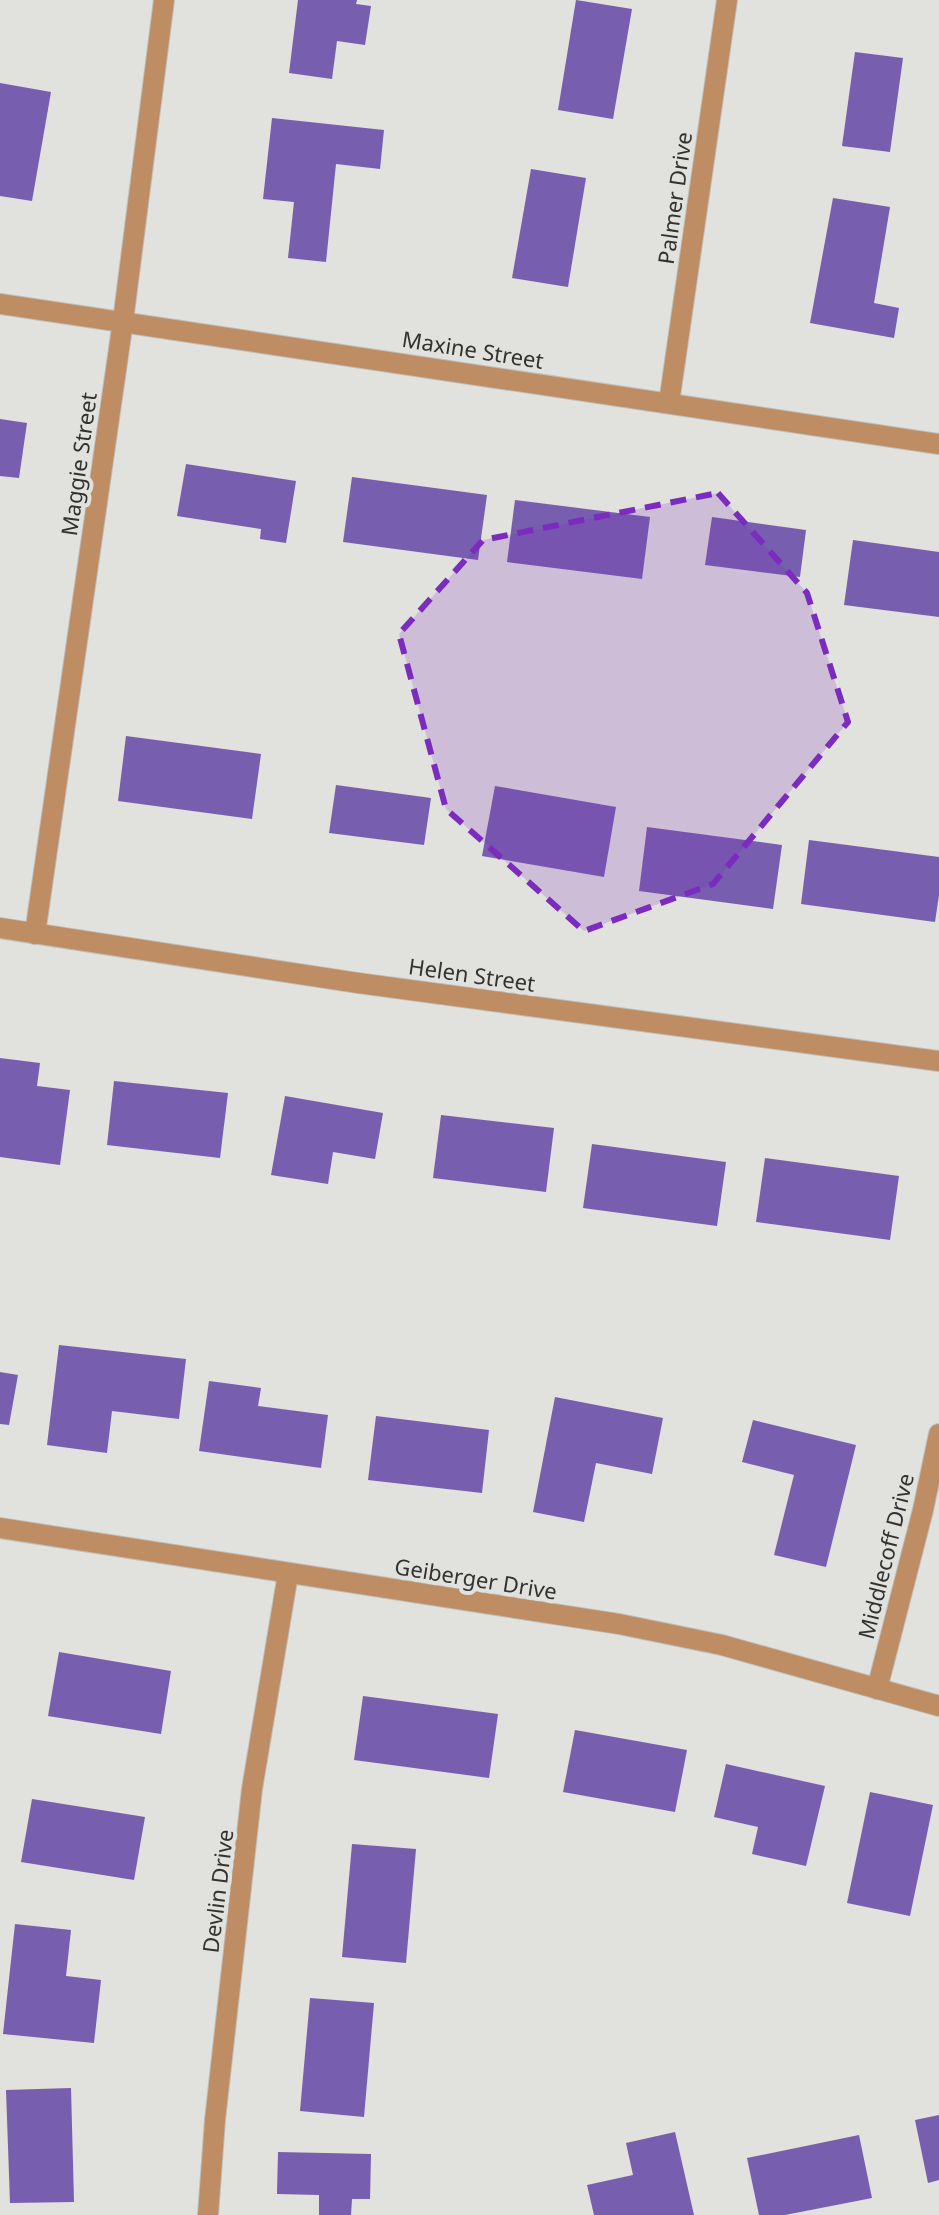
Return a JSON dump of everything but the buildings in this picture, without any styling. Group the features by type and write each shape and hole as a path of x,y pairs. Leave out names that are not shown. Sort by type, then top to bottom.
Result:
{"street":[{"name":"Maggie Street","path":"35,934 123,321 164,0"},
{"name":"Palmer Drive","path":"669,403 727,0"},
{"name":"Maxine Street","path":"0,304 939,444"},
{"name":"Helen Street","path":"0,928 358,983 939,1061"},
{"name":"Middlecoff Drive","path":"877,1689 923,1510 939,1434"},
{"name":"Geiberger Drive","path":"0,1528 619,1624 722,1645 939,1706"},
{"name":"Devlin Drive","path":"208,2215 215,2120 252,1789 288,1574"}],"highlighted area":[{"path":"718,493 807,593 848,722 713,884 584,931 446,809 399,634 483,540"}]}
